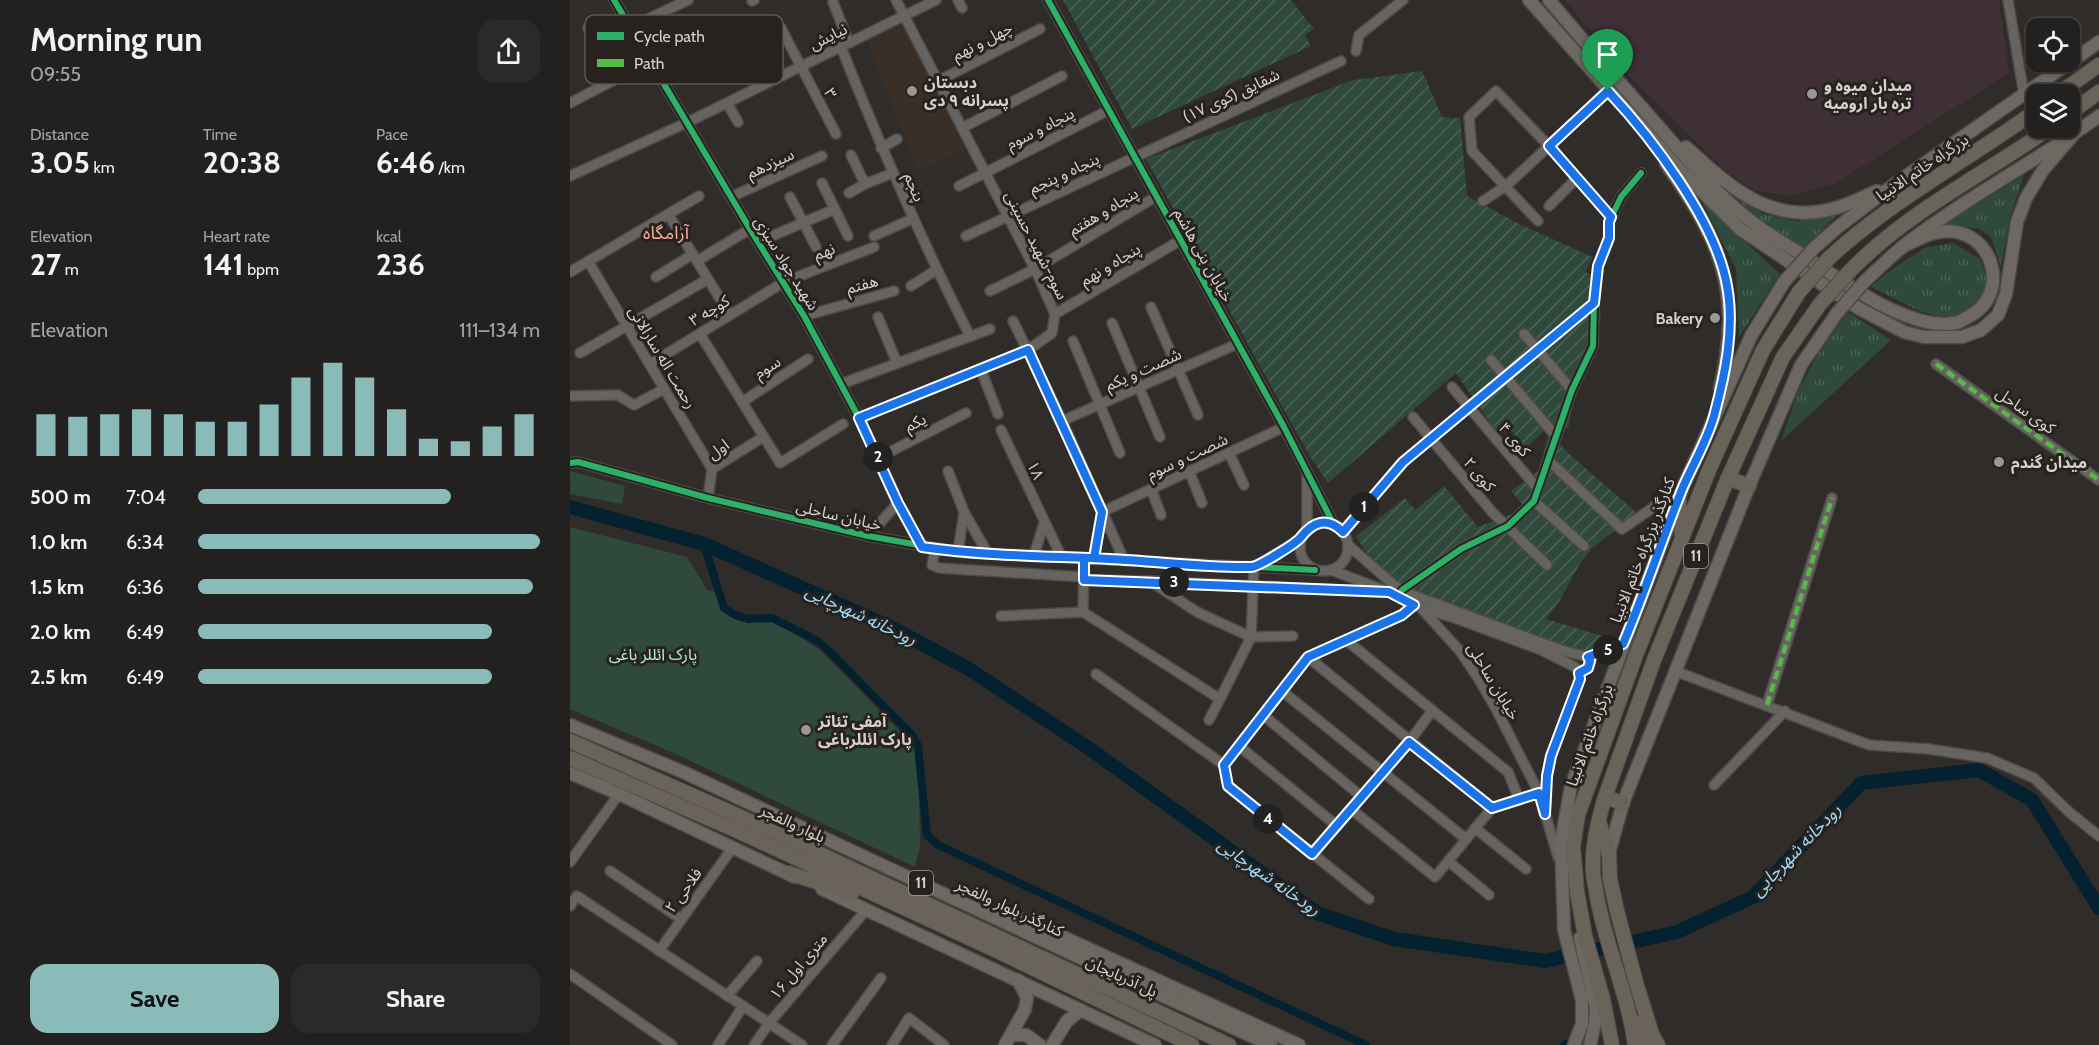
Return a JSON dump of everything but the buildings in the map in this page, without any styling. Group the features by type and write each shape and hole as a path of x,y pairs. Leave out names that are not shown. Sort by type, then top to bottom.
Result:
{"highway":[{"path":"2072,84 2099,65"},
{"path":"2080,106 2099,92"},
{"name":"بزرگراه خاتم الانبیا","path":"1579,927 1574,847 1578,815 1609,727 1709,470 1763,350 1799,292 1851,237 1892,206 2026,117"},
{"name":"11","path":"1646,1045 1622,990 1602,927 1593,871 1594,844 1605,797 1654,660 1728,478 1783,357 1820,304 1869,251 1905,222 2035,138"},
{"path":"1728,478 1749,486"},
{"path":"1681,493 1682,539"},
{"name":"بلوار والفجر","path":"570,741 1001,937"},
{"name":"بلوار والفجر","path":"570,758 733,829 995,950"},
{"path":"1605,797 1623,803"},
{"path":"1599,820 1609,853 1610,879 1617,911 1637,986 1652,1034 1658,1045"},
{"path":"788,873 901,908"},
{"name":"11","path":"1579,927 1592,1004 1612,1045"},
{"name":"پل آذربایجان","path":"1001,937 1229,1045"},
{"name":"پل آذربایجان","path":"995,950 1192,1045"},
{"path":"1622,990 1635,1045"}],"main road":[{"path":"1529,0 1608,91 1704,195 1740,229 1858,308 1904,332 1924,337 1962,337 1981,330 1998,315 2006,294 2017,222 2026,198 2043,170 2070,138"},
{"path":"1548,0 1698,170 1747,218 1867,298 1901,315 1927,322 1957,323 1976,314 1988,299 1993,284 1993,270 1981,244 1972,237 1954,232 1934,233 1904,246"},
{"name":"کنارگذر بزرگراه خاتم الانبیا","path":"1592,1004 1564,930 1561,843 1567,801 1578,764 1681,493 1750,336 1784,282 1814,248 1838,226 2099,42"},
{"path":"1638,103 1727,183 1768,207 1794,214 1817,212 1839,207 1892,186"},
{"path":"1628,112 1677,180 1705,226 1722,265 1727,288 1729,338 1726,363 1713,418"},
{"path":"2080,130 2099,116"},
{"path":"1609,853 1623,803 1749,486 1801,365 1837,313 1864,281 1904,246 1938,221 2068,138"},
{"path":"1647,587 1682,539"},
{"name":"کنارگذر بلوار والفجر","path":"570,725 683,772 1260,1042 1271,1045"},
{"path":"1567,801 1593,746 1609,727"},
{"path":"570,773 620,794 1155,1045"},
{"path":"856,870 954,899"},
{"path":"1575,881 1574,902 1579,927 1569,925 1569,933 1585,993 1592,1004 1595,1023 1590,1045"},
{"path":"996,918 1026,920 1299,1045"},
{"path":"1008,1040 1025,1009 1027,998 1018,980"},
{"name":"11","path":"1574,1045 1592,1004"},
{"path":"1052,1045 1067,1021 1082,1010"},
{"path":"1008,1040 1026,1035 1040,1045"}],"street":[{"name":"شهید جواد سبزی","path":"614,0 623,15"},
{"path":"656,15 688,0"},
{"name":"سوم-شهید حسینی","path":"859,418 1028,350 1052,333 1055,314 1035,270 896,0"},
{"name":"نیایش","path":"783,75 936,0"},
{"name":"خیابان بنی هاشم","path":"1048,0 1284,427 1334,525"},
{"path":"1356,51 1359,35 1403,0"},
{"path":"2008,0 2024,95"},
{"name":"پنجم","path":"833,2 845,45 881,148 936,270 970,336"},
{"name":"چهل و نهم","path":"938,81 1040,29"},
{"name":"۳","path":"783,32 836,134"},
{"name":"شقایق (کوی ۱۷)","path":"1135,156 1341,61"},
{"path":"962,128 1062,76"},
{"path":"570,103 606,84"},
{"name":"شهید جواد سبزی","path":"664,84 804,316 859,418 898,503 922,547"},
{"name":"نیایش","path":"570,176 766,84"},
{"path":"1538,221 1472,151 1469,117 1496,91 1549,146 1611,217"},
{"path":"1483,201 1506,186 1608,91"},
{"path":"727,103 738,123"},
{"name":"پنجاه و سوم","path":"984,173 1109,110"},
{"path":"881,148 897,140"},
{"path":"851,155 865,184"},
{"name":"سیزدهم","path":"731,198 822,156"},
{"name":"پنجاه و پنجم","path":"1007,217 1135,156"},
{"path":"849,193 893,173"},
{"path":"959,186 984,173"},
{"path":"1402,590 1461,549 1509,526 1534,501 1572,390 1593,346 1598,266 1609,238 1609,222 1621,197 1641,173"},
{"path":"1549,206 1577,178"},
{"path":"822,183 848,236"},
{"path":"570,272 699,196"},
{"name":"پنجاه و هفتم","path":"990,291 1035,270 1156,196"},
{"path":"790,197 816,247"},
{"path":"758,242 835,209"},
{"path":"668,214 730,315"},
{"path":"966,236 1007,217"},
{"path":"874,236 912,219"},
{"path":"656,277 750,229"},
{"name":"پنجاه و نهم","path":"1055,314 1181,240"},
{"name":"نهم","path":"784,282 874,247"},
{"name":"رحمت اله سارالانی","path":"588,261 712,469"},
{"path":"911,286 936,270"},
{"path":"580,354 708,279"},
{"name":"کوچه ۳","path":"650,364 784,282"},
{"name":"هفتم","path":"804,316 894,291"},
{"path":"1343,532 1403,462 1594,303"},
{"path":"1151,307 1198,415"},
{"path":"878,317 897,363"},
{"path":"1013,321 1062,421 1124,560"},
{"path":"1112,323 1160,437"},
{"path":"841,384 990,329"},
{"path":"700,334 780,463 843,424"},
{"path":"1524,334 1572,390"},
{"path":"1072,341 1120,453"},
{"name":"شصت و یکم","path":"1062,421 1237,344"},
{"name":"سوم","path":"742,402 808,358"},
{"path":"1491,360 1555,435"},
{"name":"کوی ساحل","path":"1936,364 2099,480"},
{"path":"981,370 998,414"},
{"name":"کوی ۴","path":"1452,387 1538,489"},
{"path":"570,396 618,395 634,405 664,389"},
{"name":"یکم","path":"879,458 966,413"},
{"name":"کوی ۲","path":"1413,417 1492,512 1509,526 1546,565"},
{"name":"شصت و سوم","path":"1102,512 1284,427"},
{"name":"۱۸","path":"1001,430 1061,556"},
{"name":"اول","path":"708,498 712,469 763,437"},
{"path":"1229,453 1244,485"},
{"path":"1548,460 1622,529 1681,493"},
{"name":"خیابان ساحلی","path":"573,461 708,498 868,536 935,549 988,554 1315,570"},
{"path":"1307,470 1307,529"},
{"path":"948,471 964,512 988,554"},
{"path":"1189,471 1202,503"},
{"path":"1151,489 1161,515"},
{"path":"1767,705 1832,498"},
{"path":"1534,501 1584,546"},
{"path":"868,536 898,503"},
{"path":"958,552 964,512"},
{"path":"1094,558 1102,512"},
{"path":"1034,555 1044,522"},
{"path":"1320,523 1334,525 1343,532 1348,545 1346,557 1342,563 1331,570 1315,570 1310,567 1302,557 1299,544 1307,529 1320,523"},
{"path":"1209,720 1251,638 1254,567 1301,538"},
{"name":"خیابان ساحلی","path":"1348,545 1419,604 1479,678 1539,793 1562,870"},
{"path":"935,549 932,565 939,568 1084,579 1389,592"},
{"path":"1083,612 1084,558"},
{"name":"خیابان ساحلی","path":"1331,570 1419,604"},
{"path":"1150,581 1197,612 1251,638 1293,636"},
{"path":"1419,604 1588,657 1623,644"},
{"path":"1419,604 1541,650 1575,667 1579,673 1580,679 1551,756 1547,776 1545,814"},
{"path":"1224,765 1308,657 1402,615 1419,604"},
{"path":"1001,616 1083,612 1220,699"},
{"path":"1447,636 1450,621 1455,618"},
{"path":"1346,640 1508,772 1519,799"},
{"path":"1308,657 1492,808"},
{"path":"1579,673 1588,668 1590,661 1588,657"},
{"path":"1675,671 1785,711 1869,745 1929,749 1987,758 2034,778 2069,812 2099,836"},
{"path":"1096,674 1224,765 1228,786 1369,899"},
{"path":"1282,691 1466,839"},
{"path":"1312,854 1409,742 1432,711"},
{"path":"1714,785 1785,711"},
{"path":"1263,715 1362,797"},
{"path":"1239,746 1337,826"},
{"path":"1351,809 1435,877 1492,808 1539,793"},
{"path":"570,862 620,794"},
{"path":"1475,828 1526,869"},
{"name":"فلاحی ۲","path":"659,951 733,847"},
{"path":"1448,861 1489,895"},
{"path":"610,871 681,919"},
{"path":"570,906 573,895 802,1045"},
{"name":"۱۶ متری اول","path":"754,1045 770,1022 867,909"},
{"path":"727,996 757,961"},
{"path":"570,974 672,1045"},
{"path":"832,1045 881,978"},
{"path":"718,1045 742,1006"},
{"path":"892,1045 909,1018 944,1045"}],"shaded area":[{"name":"میدان میوه و تره بار ارومیه","path":"1565,0 1999,0 2009,73 1835,184 1789,196 1754,190 1729,174 1621,68"},
{"name":"دبستان پسرانه ۹ دی","path":"900,19 966,149 918,171 864,33"}],"green space":[{"path":"1063,0 1291,0 1314,29 1305,35 1311,46 1132,129"},
{"path":"1422,71 1442,117 1460,118 1467,196 1521,225 1593,257 1585,272 1595,276 1594,292 1601,316 1595,347 1575,388 1569,425 1556,440 1637,513 1591,549 1546,619 1609,638 1605,646 1594,650 1577,650 1536,638 1463,608 1427,606 1376,564 1356,536 1405,498 1415,510 1444,486 1478,527 1515,513 1523,505 1511,491 1540,470 1548,435 1544,431 1526,448 1511,430 1498,434 1456,373 1328,483 1309,455 1146,159 1353,80"},
{"path":"2024,175 2010,218 2001,266 1991,237 1979,229 1945,224"},
{"path":"1721,183 1763,214 1797,221 1837,215 1805,247 1792,242 1770,228"},
{"path":"1702,202 1780,274 1739,337 1736,269"},
{"path":"1953,243 1980,259 1988,279 1980,302 1957,316 1938,316 1919,311 1871,287 1887,273 1926,247"},
{"path":"1848,312 1891,340 1781,441 1799,389 1820,350"},
{"path":"570,471 625,486 622,504 570,494"},
{"name":"پارک ائللر باغی","path":"570,527 687,557 708,591 714,591 727,615 738,620 766,620 780,624 821,651 915,747 919,788 920,847 915,867 676,754 570,709"}],"waterway":[{"name":"رودخانه شهرچایی","path":"570,507 704,544 890,627 969,669 1090,749 1317,913 1394,939 1545,961 1677,932 1753,897 1861,783 1979,770 2032,800 2099,908"},
{"path":"704,544 724,608 748,619 772,618 816,640 912,735 918,746 927,835 938,845 1366,1045"}],"marked path":[{"path":"1936,364 2099,480"},
{"path":"1767,705 1832,498"}],"cycle path":[{"path":"614,0 623,15"},
{"path":"1048,0 1284,427 1334,525"},
{"path":"664,84 804,316 859,418 898,503 922,547"},
{"path":"1402,590 1461,549 1508,526 1534,501 1572,390 1593,346 1598,266 1609,238 1609,222 1621,197 1641,173"},
{"path":"570,463 578,462 708,498 868,536 958,552 1315,570"}],"place":[{"name":"دبستان پسرانه ۹ دی","path":"912,91"},
{"name":"میدان میوه و تره بار ارومیه","path":"1812,94"},
{"name":"Bakery","path":"1715,318"},
{"name":"میدان گندم","path":"1999,462"},
{"name":"آمفی تئاتر پارک ائللرباغی","path":"806,730"}],"district":[{"name":"آرامگاه","path":"666,233"}],"route":[{"path":"1608,91 1549,146 1611,217 1609,238 1598,266 1594,303 1403,462 1343,532 1327,523 1313,525 1303,533 1301,538 1254,567 1084,558 1061,556 958,552 922,547 898,503 859,418 1028,350 1102,512 1094,558 1084,558 1084,580 1389,592 1414,605 1402,615 1308,657 1224,765 1228,786 1312,854 1409,742 1492,808 1539,793 1545,814 1547,776 1551,756 1580,679 1579,673 1585,671 1590,665 1588,657 1623,644 1647,587 1683,487 1713,418 1726,363 1729,338 1727,288 1715,245 1677,180 1628,112 1608,91"}]}
